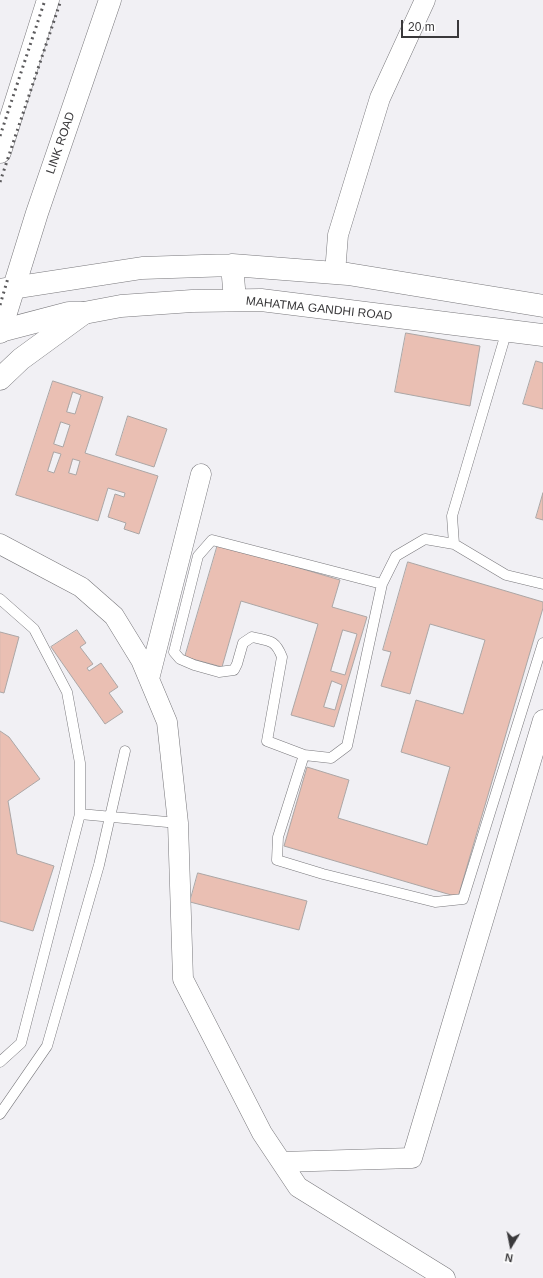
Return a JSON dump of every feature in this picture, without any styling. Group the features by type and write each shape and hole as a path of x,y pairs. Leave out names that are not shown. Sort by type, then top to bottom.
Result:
{"main road":[{"path":"0,152 48,0"},
{"name":"LINK ROAD","path":"0,331 7,289 40,206 110,0"},
{"path":"7,289 142,268 232,265 363,276 543,306"},
{"path":"232,265 235,300"},
{"name":"MAHATMA GANDHI ROAD","path":"0,331 69,313 84,313 121,306 192,300 261,300 543,335"},
{"path":"0,378 21,359 84,313"}],"street":[{"path":"335,273 338,235 380,98 425,0"},
{"path":"149,679 201,474"},
{"path":"0,544 81,587 114,616 141,660 167,722 178,823 183,979 262,1133 298,1187 445,1278"},
{"path":"282,1162 412,1158 543,720"}],"lane":[{"path":"454,544 452,516 507,330"},
{"path":"382,584 212,540 198,556 174,652 180,660 194,666 219,672 234,670 243,643 252,637 269,640 278,646 282,657 267,741 304,755 332,758 347,746 382,584 396,556 425,539 454,544 506,575 543,584"},
{"path":"0,599 34,629 67,692 80,763 80,814 21,1043 0,1062"},
{"path":"304,755 278,837 277,860 324,874 436,902 463,899 543,644"},
{"path":"0,1114 47,1046 99,865 125,751"},
{"path":"80,814 110,818 178,823"}],"building":[{"path":"406,333 480,346 470,406 395,392"},
{"path":"536,361 543,363 543,409 523,404"},
{"path":"53,381 103,397 85,453 158,476 139,534 124,529 126,523 108,517 115,494 124,497 125,493 108,488 98,521 16,495","holes":["73,392 81,395 75,414 67,412","61,422 70,425 63,447 54,444","54,452 61,454 54,473 48,471","73,459 80,461 76,475 69,473"]},
{"path":"128,416 167,429 154,467 116,455"},
{"path":"543,493 543,520 536,518"},
{"path":"218,544 340,580 332,607 367,617 334,727 291,715 318,624 241,601 222,667 185,657","holes":["343,630 357,634 345,675 331,671","332,681 342,685 335,710 324,707"]},
{"path":"408,562 543,602 543,608 458,897 284,846 307,767 349,780 338,818 427,845 450,767 401,752 416,700 463,714 485,640 430,624 410,694 381,686 391,652 383,650"},
{"path":"77,630 86,643 80,647 93,664 87,668 89,671 101,663 118,687 109,693 123,712 105,724 51,647"},
{"path":"0,632 19,637 4,693 0,692"},
{"path":"0,731 9,737 40,779 8,801 17,854 54,866 33,931 0,921"},
{"path":"198,873 307,901 299,930 190,902"}],"railway":[{"path":"0,136 45,0"},
{"path":"0,182 61,0"},
{"path":"0,305 8,278"}]}
